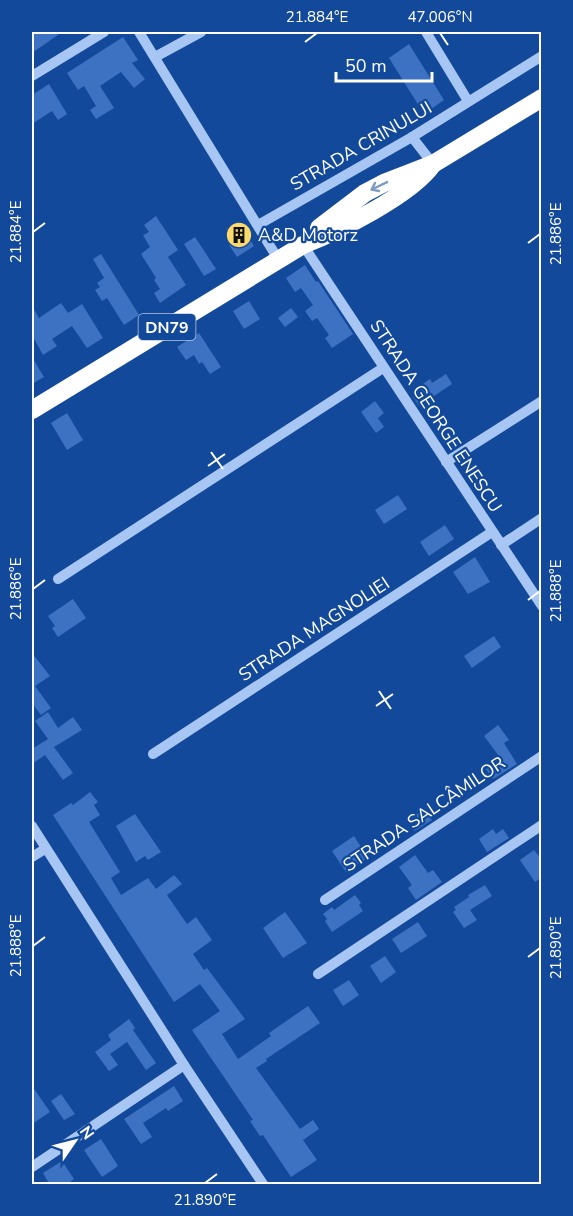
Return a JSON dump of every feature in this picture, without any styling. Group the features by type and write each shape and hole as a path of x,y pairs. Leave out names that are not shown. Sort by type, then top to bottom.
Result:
{"highway":[{"name":"DN79","path":"32,410 278,259 397,196 426,173 433,164 542,98"}],"street":[{"path":"32,76 104,32"},
{"path":"139,32 278,259"},
{"path":"154,57 201,32"},
{"path":"426,32 468,101"},
{"name":"STRADA CRINULUI","path":"258,225 412,137 542,56"},
{"path":"412,137 433,164"},
{"name":"STRADA GEORGE ENESCU","path":"303,245 542,606"},
{"path":"58,579 383,368"},
{"path":"446,462 542,401"},
{"path":"501,545 542,518"},
{"name":"STRADA MAGNOLIEI","path":"153,754 492,532"},
{"name":"STRADA SALCÂMILOR","path":"325,900 542,756"},
{"path":"318,974 542,825"},
{"path":"32,826 263,1185"},
{"path":"32,857 45,849"},
{"path":"32,1167 184,1065"}],"building":[{"path":"32,32 62,32 32,53"},
{"path":"123,37 138,60 132,63 145,79 134,88 121,72 100,86 114,108 96,119 90,110 96,106 84,86 78,90 67,73"},
{"path":"409,44 444,100 424,114 389,58"},
{"path":"49,84 67,114 58,120 52,111 32,124 32,95"},
{"path":"156,216 178,250 168,257 186,285 160,303 154,293 160,289 154,280 156,278 141,254 150,247 143,235 149,232 144,225"},
{"name":"A&D Motorz","path":"238,221 254,246 237,257 229,245 234,241 226,229"},
{"path":"195,237 216,269 204,276 184,244"},
{"path":"101,254 139,315 124,325 107,298 102,301 95,290 100,287 97,283 104,278 93,259"},
{"path":"305,265 353,334 332,348 325,338 329,335 317,318 312,321 305,311 313,305 301,288 295,292 286,278"},
{"path":"249,301 260,319 244,329 233,311"},
{"path":"61,303 68,313 82,304 103,338 87,348 72,326 52,339 57,346 43,355 32,335 32,306 39,318"},
{"path":"291,308 298,317 285,327 278,318"},
{"path":"199,333 221,367 210,374 202,362 199,364 194,355 186,360 177,347"},
{"path":"32,357 44,377 32,384"},
{"path":"446,374 452,384 419,406 413,397 417,394 414,390 430,379 432,383"},
{"path":"375,401 384,413 378,418 384,427 376,433 361,412"},
{"path":"67,413 83,440 67,450 51,423"},
{"path":"398,495 407,509 384,524 375,510"},
{"path":"445,525 454,539 429,556 420,542"},
{"path":"475,557 490,582 468,594 453,572"},
{"path":"73,599 86,618 58,637 52,628 55,626 48,616"},
{"path":"494,636 501,647 472,668 464,656"},
{"path":"32,653 50,676 35,686 51,708 41,715 32,703"},
{"path":"48,712 58,728 73,717 82,730 54,747 73,773 63,780 45,755 32,764 32,749 48,739 35,721"},
{"path":"498,725 509,740 504,743 517,764 493,779 486,769 501,759 484,736"},
{"path":"90,792 98,802 94,805 100,815 89,822 120,872 111,878 121,895 148,878 156,889 174,875 182,884 167,895 187,924 196,917 212,940 193,954 204,970 207,968 245,1019 222,1034 238,1059 271,1036 269,1033 308,1006 320,1023 256,1068 300,1129 313,1120 319,1129 303,1140 317,1160 291,1177 263,1135 260,1136 250,1121 253,1120 192,1030 220,1011 200,984 174,1002 53,815 71,803 73,805"},
{"path":"425,809 432,820 415,831 407,820"},
{"path":"135,814 161,852 148,860 145,856 136,862 116,826"},
{"path":"493,829 496,834 503,829 509,838 487,852 479,839"},
{"path":"354,836 368,858 346,872 332,851"},
{"path":"534,850 542,860 542,877 535,882 520,860"},
{"path":"415,855 428,873 433,870 442,882 416,900 408,888 412,885 399,867"},
{"path":"485,885 492,896 470,910 477,920 464,928 453,912 456,910 454,907"},
{"path":"355,895 363,911 332,932 323,914 332,907 334,910"},
{"path":"285,912 307,943 283,958 263,928"},
{"path":"418,922 427,936 401,953 392,939"},
{"path":"385,956 396,972 381,983 370,966"},
{"path":"349,980 359,995 343,1006 333,990"},
{"path":"129,1019 135,1028 133,1030 156,1063 146,1070 127,1042 110,1054 118,1065 109,1071 95,1052 111,1040 108,1035"},
{"path":"32,1086 50,1112 32,1124"},
{"path":"174,1086 183,1101 168,1111 166,1108 143,1123 152,1137 141,1144 124,1119"},
{"path":"61,1094 75,1114 64,1120 51,1101"},
{"path":"101,1139 118,1166 102,1177 84,1150"},
{"path":"62,1161 74,1179 66,1185 50,1185 43,1173"}],"place":[{"name":"A&D Motorz","path":"239,235"}]}
